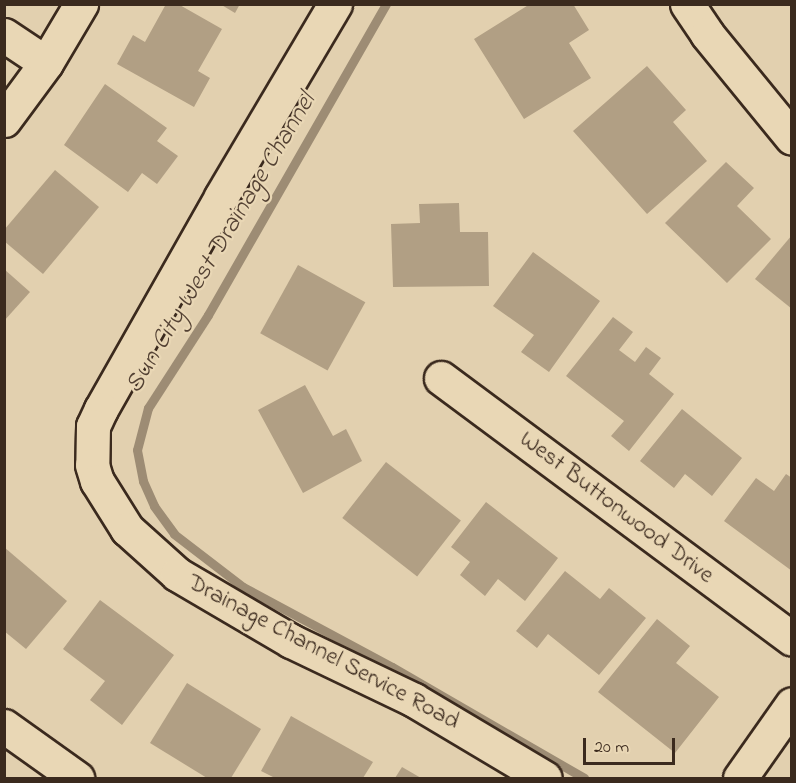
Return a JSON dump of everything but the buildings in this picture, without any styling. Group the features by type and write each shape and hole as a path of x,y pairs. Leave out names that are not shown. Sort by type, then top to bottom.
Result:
{"street":[{"path":"4,120 46,63 81,4"},
{"name":"Drainage Channel Service Road","path":"334,4 226,187 101,410 93,426 92,465 97,481 127,529 177,574 291,641 414,700 545,778"},
{"path":"687,4 707,34 792,138"},
{"path":"4,35 46,63"},
{"name":"West Buttonwood Drive","path":"441,378 792,639"},
{"path":"740,778 792,704"},
{"path":"4,726 78,778"}],"waterway":[{"name":"Sun City West Drainage Channel","path":"386,4 208,315 148,408 137,450 143,481 154,506 174,534 243,587 392,667 584,778"}]}
